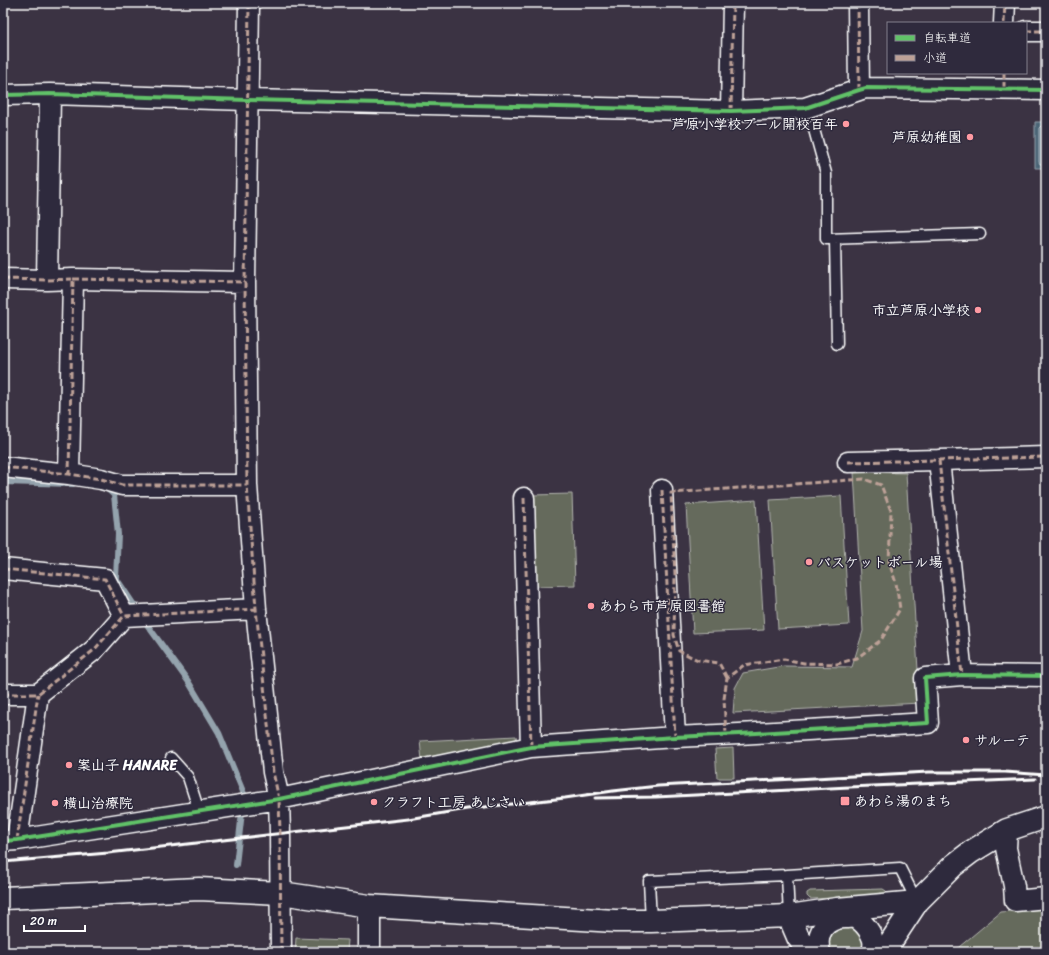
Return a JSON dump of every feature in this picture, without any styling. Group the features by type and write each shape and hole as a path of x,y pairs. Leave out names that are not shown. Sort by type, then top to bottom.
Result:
{"street":[{"path":"249,3 245,282 247,485 256,609 273,772 279,799 281,952"},
{"path":"731,111 733,3"},
{"path":"858,3 859,90"},
{"path":"1004,22 1005,3"},
{"path":"1027,31 1046,31"},
{"path":"3,95 50,94 731,111 805,108 859,90 878,88 1004,81 1046,90"},
{"path":"47,280 50,94"},
{"path":"3,279 245,282"},
{"path":"69,474 73,279"},
{"path":"848,462 1046,457"},
{"path":"939,460 962,675"},
{"path":"3,467 69,474 100,479 122,485 247,485"},
{"path":"662,490 675,737"},
{"path":"524,498 531,747"},
{"path":"3,569 105,579 124,616"},
{"path":"3,694 38,694 94,650 124,616 256,609"},
{"path":"38,694 10,840 279,799 531,747 675,737 928,723 925,678 962,675 1046,676"},
{"path":"884,952 918,902 954,865 1007,830 1046,817"},
{"path":"1007,830 1006,848 1014,886 1015,901 1046,898"},
{"path":"3,898 199,889 281,893 369,906 607,921 651,921 843,914 918,902"},
{"path":"369,906 369,952"},
{"path":"820,952 818,942 824,927 843,914"},
{"path":"843,914 864,924 870,932 873,940 872,952"},
{"path":"789,916 798,937 808,952"}],"lane":[{"path":"813,126 826,174 826,239 980,234"},
{"path":"835,239 837,344"},
{"path":"171,758 188,777 199,811"},
{"path":"651,921 649,881 900,868 918,902"},
{"path":"787,875 789,916"}],"green space":[{"path":"854,472 906,473 920,703 733,713 735,688 743,673 784,666 852,667 863,631"},
{"path":"572,494 575,585 536,586 532,495"},
{"name":"バスケットボール場","path":"841,496 849,625 778,629 770,500"},
{"path":"756,500 764,630 693,633 686,505"},
{"path":"516,736 517,742 422,760 420,741"},
{"path":"733,748 734,778 717,778 715,749"},
{"path":"883,889 886,891 884,896 810,899 807,896 807,893 810,891"},
{"path":"1046,908 1046,952 953,952 1001,912"},
{"path":"846,928 859,932 863,942 864,952 829,952 830,939 834,933"},
{"path":"296,938 348,940 347,952 295,952"}],"water":[{"path":"1035,122 1046,122 1046,168 1035,168"}],"waterway":[{"path":"3,482 73,484"},
{"path":"105,487 114,495 118,534 116,578 138,611"},
{"path":"143,619 188,681 219,733 244,794 236,865"}],"railway":[{"path":"3,862 108,853 408,819 467,809 658,786 929,772 1005,772 1046,775"},
{"path":"595,798 656,797 1035,779"}],"marked path":[{"path":"249,3 245,282 247,485 256,609 273,772 279,799 281,952"},
{"path":"731,111 733,3"},
{"path":"858,3 859,90"},
{"path":"1004,22 1005,3"},
{"path":"1027,31 1046,31"},
{"path":"1004,74 1004,90"},
{"path":"3,279 73,279 69,474"},
{"path":"73,279 245,282"},
{"path":"848,462 1046,457"},
{"path":"939,460 962,675"},
{"path":"3,467 69,474 101,479 122,485 247,485"},
{"path":"726,735 724,699 727,678 744,665 784,659 804,663 837,664 857,658 881,640 900,609 896,583 889,562 891,511 881,485 864,479 671,493 675,575 674,635 679,651 698,660 719,663 727,678"},
{"path":"662,490 675,737"},
{"path":"524,498 531,747"},
{"path":"3,569 105,579 124,616"},
{"path":"3,694 38,694 94,650 124,616 256,609"},
{"path":"17,840 38,694"}],"cycle path":[{"path":"3,95 50,94 731,111 805,108 866,88 1046,90"},
{"path":"3,841 279,799 531,747 675,737 928,723 925,678 962,675 1046,676"}],"place":[{"name":"芦原小学校プール開校百年","path":"846,124"},
{"name":"芦原幼稚園","path":"970,137"},
{"name":"市立芦原小学校","path":"978,310"},
{"name":"バスケットボール場","path":"809,562"},
{"name":"あわら市芦原図書館","path":"591,606"},
{"name":"サルーテ","path":"966,740"},
{"name":"案山子 HANARE","path":"69,765"},
{"name":"あわら湯のまち","path":"845,801"},
{"name":"クラフト工房 あじさい","path":"374,802"},
{"name":"横山治療院","path":"55,803"}]}
